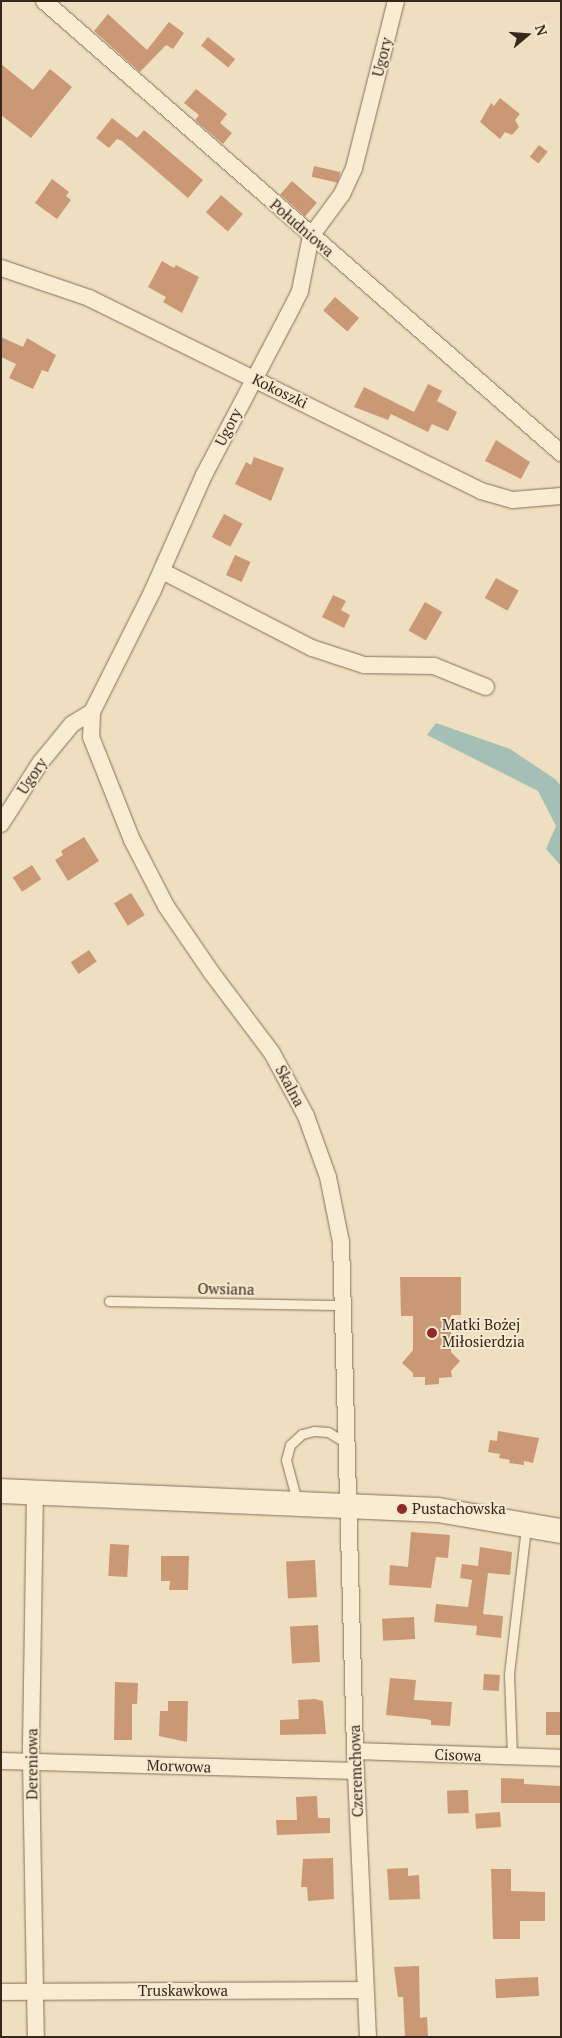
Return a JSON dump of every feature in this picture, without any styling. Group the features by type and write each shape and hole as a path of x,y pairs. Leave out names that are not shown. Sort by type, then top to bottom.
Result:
{"street":[{"name":"Południowa","path":"44,1 561,453"},
{"name":"Ugory","path":"1,824 40,763 72,724 92,712 162,571 204,475 300,291 311,236 342,194 354,168 396,1"},
{"name":"Kokoszki","path":"1,268 89,298 481,491 513,500 561,496"},
{"path":"162,571 312,648 364,665 434,666 486,688"},
{"name":"Skalna","path":"92,712 91,737 108,784 132,840 166,906 272,1053 306,1116 328,1177 340,1242 347,1506"},
{"path":"1,1491 438,1510 527,1523 561,1531"},
{"name":"Dereniowa","path":"35,1492 31,1761 36,2037"},
{"name":"Czeremchowa","path":"347,1506 355,1751 368,2037"},
{"name":"Cisowa","path":"355,1751 561,1758"},
{"name":"Morwowa","path":"1,1760 356,1771"},
{"name":"Truskawkowa","path":"1,1992 365,1990"}],"lane":[{"name":"Owsiana","path":"109,1301 343,1305"},
{"path":"298,1504 286,1460 290,1445 302,1434 314,1430 328,1432 346,1443"},
{"path":"512,1756 509,1674 527,1523"}],"water":[{"path":"436,723 510,749 555,779 561,786 561,866 546,849 556,826 538,791 427,735"}],"building":[{"path":"108,14 147,50 169,22 184,33 173,49 166,45 140,72 94,31"},
{"path":"208,37 235,59 228,68 201,46"},
{"path":"1,64 33,90 50,69 72,87 31,138 1,115"},
{"path":"196,89 227,114 220,123 232,133 223,144 195,120 199,115 184,103"},
{"path":"500,98 520,114 515,120 519,127 512,135 505,132 500,139 480,122 491,103 494,106"},
{"path":"112,118 137,138 144,130 203,180 188,198 122,141 117,139 109,148 96,138"},
{"path":"539,145 548,152 538,164 530,157"},
{"path":"314,166 340,172 338,183 312,177"},
{"path":"52,179 69,192 66,196 71,200 57,219 35,203"},
{"path":"292,181 317,203 305,216 280,195"},
{"path":"221,195 243,214 228,231 206,212"},
{"path":"162,261 174,268 176,265 199,277 182,313 163,302 166,297 148,287"},
{"path":"335,297 359,318 347,332 323,311"},
{"path":"1,337 23,347 27,338 56,355 48,372 42,370 33,389 9,378 16,364 1,357"},
{"path":"428,384 442,391 437,401 457,412 448,431 432,424 428,432 391,414 388,420 354,407 364,387 414,412"},
{"path":"496,440 530,462 521,479 485,461"},
{"path":"254,457 284,468 271,501 235,484 246,462 251,465"},
{"path":"224,514 243,524 230,547 212,537"},
{"path":"235,555 251,562 242,582 226,575"},
{"path":"496,578 519,591 508,611 485,598"},
{"path":"333,595 346,601 341,610 350,615 344,628 322,617"},
{"path":"425,602 442,612 426,641 408,631"},
{"path":"84,837 99,861 68,881 55,860 63,855 61,851"},
{"path":"32,865 41,879 22,892 13,878"},
{"path":"131,893 145,915 128,926 114,904"},
{"path":"89,950 97,962 79,974 71,962"},
{"name":"Matki Bożej Miłosierdzia","path":"400,1277 461,1277 461,1315 451,1315 451,1352 460,1361 451,1371 452,1377 439,1378 439,1384 425,1385 425,1377 413,1377 413,1373 402,1363 413,1350 413,1316 401,1316"},
{"path":"498,1431 539,1438 533,1463 524,1461 524,1465 509,1463 510,1460 499,1458 500,1454 488,1452 490,1440 497,1441"},
{"path":"411,1532 450,1535 448,1558 436,1557 431,1588 389,1585 390,1565 408,1567"},
{"path":"110,1544 129,1545 127,1577 108,1576"},
{"path":"480,1547 512,1552 510,1575 488,1573 483,1614 503,1616 501,1638 476,1635 477,1626 434,1622 436,1604 468,1607 472,1580 460,1578 462,1564 478,1566"},
{"path":"161,1556 189,1556 188,1590 169,1590 170,1581 161,1581"},
{"path":"315,1560 317,1597 288,1598 286,1562"},
{"path":"414,1617 415,1639 383,1641 382,1619"},
{"path":"318,1625 320,1662 292,1663 290,1626"},
{"path":"484,1674 500,1675 499,1691 483,1690"},
{"path":"390,1678 416,1680 414,1700 452,1702 450,1726 431,1725 431,1720 386,1715"},
{"path":"115,1682 138,1683 137,1704 132,1704 132,1740 114,1740"},
{"path":"315,1699 323,1701 326,1734 280,1735 280,1720 299,1719 298,1700"},
{"path":"168,1701 188,1701 187,1742 159,1736 160,1711 168,1711"},
{"path":"546,1712 561,1712 561,1735 546,1735"},
{"path":"501,1778 524,1779 524,1784 561,1786 561,1803 501,1803"},
{"path":"468,1790 469,1813 448,1814 447,1791"},
{"path":"317,1796 318,1818 330,1818 330,1833 277,1835 276,1820 297,1820 296,1797"},
{"path":"500,1812 501,1827 476,1829 475,1814"},
{"path":"333,1858 334,1899 308,1901 307,1887 301,1887 303,1859"},
{"path":"408,1868 408,1876 419,1875 420,1899 389,1900 387,1869"},
{"path":"491,1869 511,1869 511,1891 545,1892 545,1921 520,1921 520,1939 493,1939"},
{"path":"419,1966 420,2018 427,2017 428,2037 405,2037 403,1997 398,1997 394,1967"},
{"path":"538,1977 539,1996 496,1998 495,1979"}],"place":[{"name":"Matki Bożej Miłosierdzia","path":"432,1333"},
{"name":"Pustachowska","path":"402,1509"}]}
